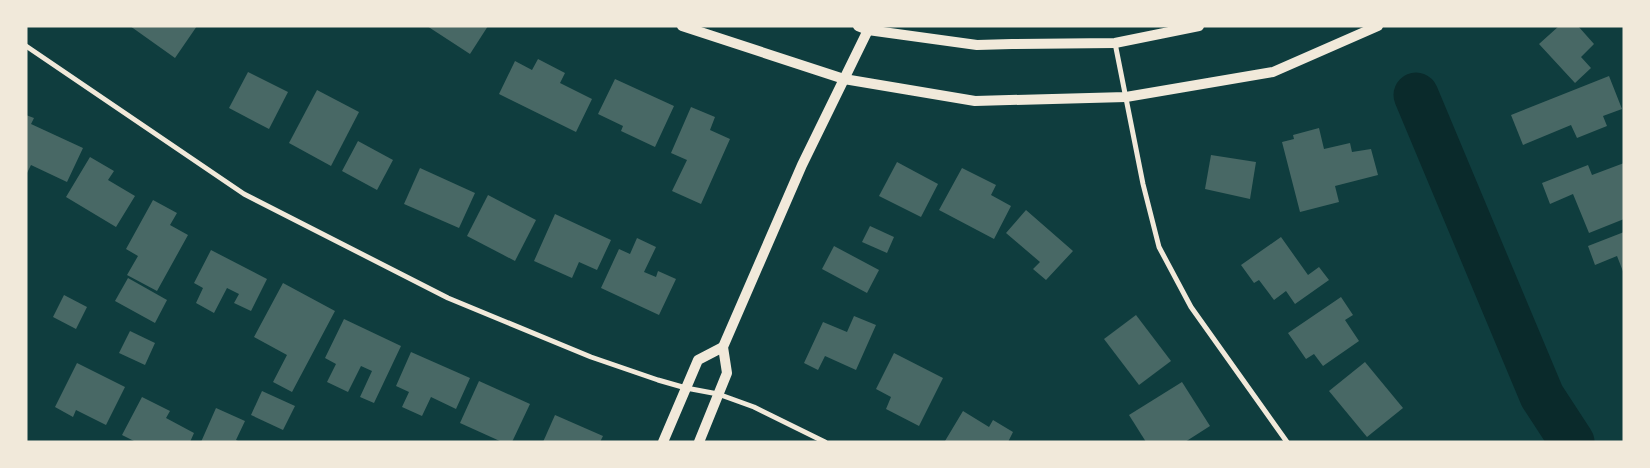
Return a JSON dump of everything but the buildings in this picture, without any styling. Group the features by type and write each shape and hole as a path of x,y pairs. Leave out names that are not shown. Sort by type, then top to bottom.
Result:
{"main road":[{"path":"682,26 844,79 975,101 1126,98 1273,72 1378,26"},
{"path":"858,26 977,44 1115,44 1199,26"},
{"path":"699,442 726,373 723,347 802,166 869,28"},
{"path":"663,442 698,360 723,347"}],"street":[{"path":"1115,44 1143,184 1159,247 1191,307 1287,442"},
{"path":"26,46 244,194 448,298 591,357 686,388 718,394 754,407 825,442"}],"waterway":[{"path":"1416,95 1542,396 1572,442"}]}
